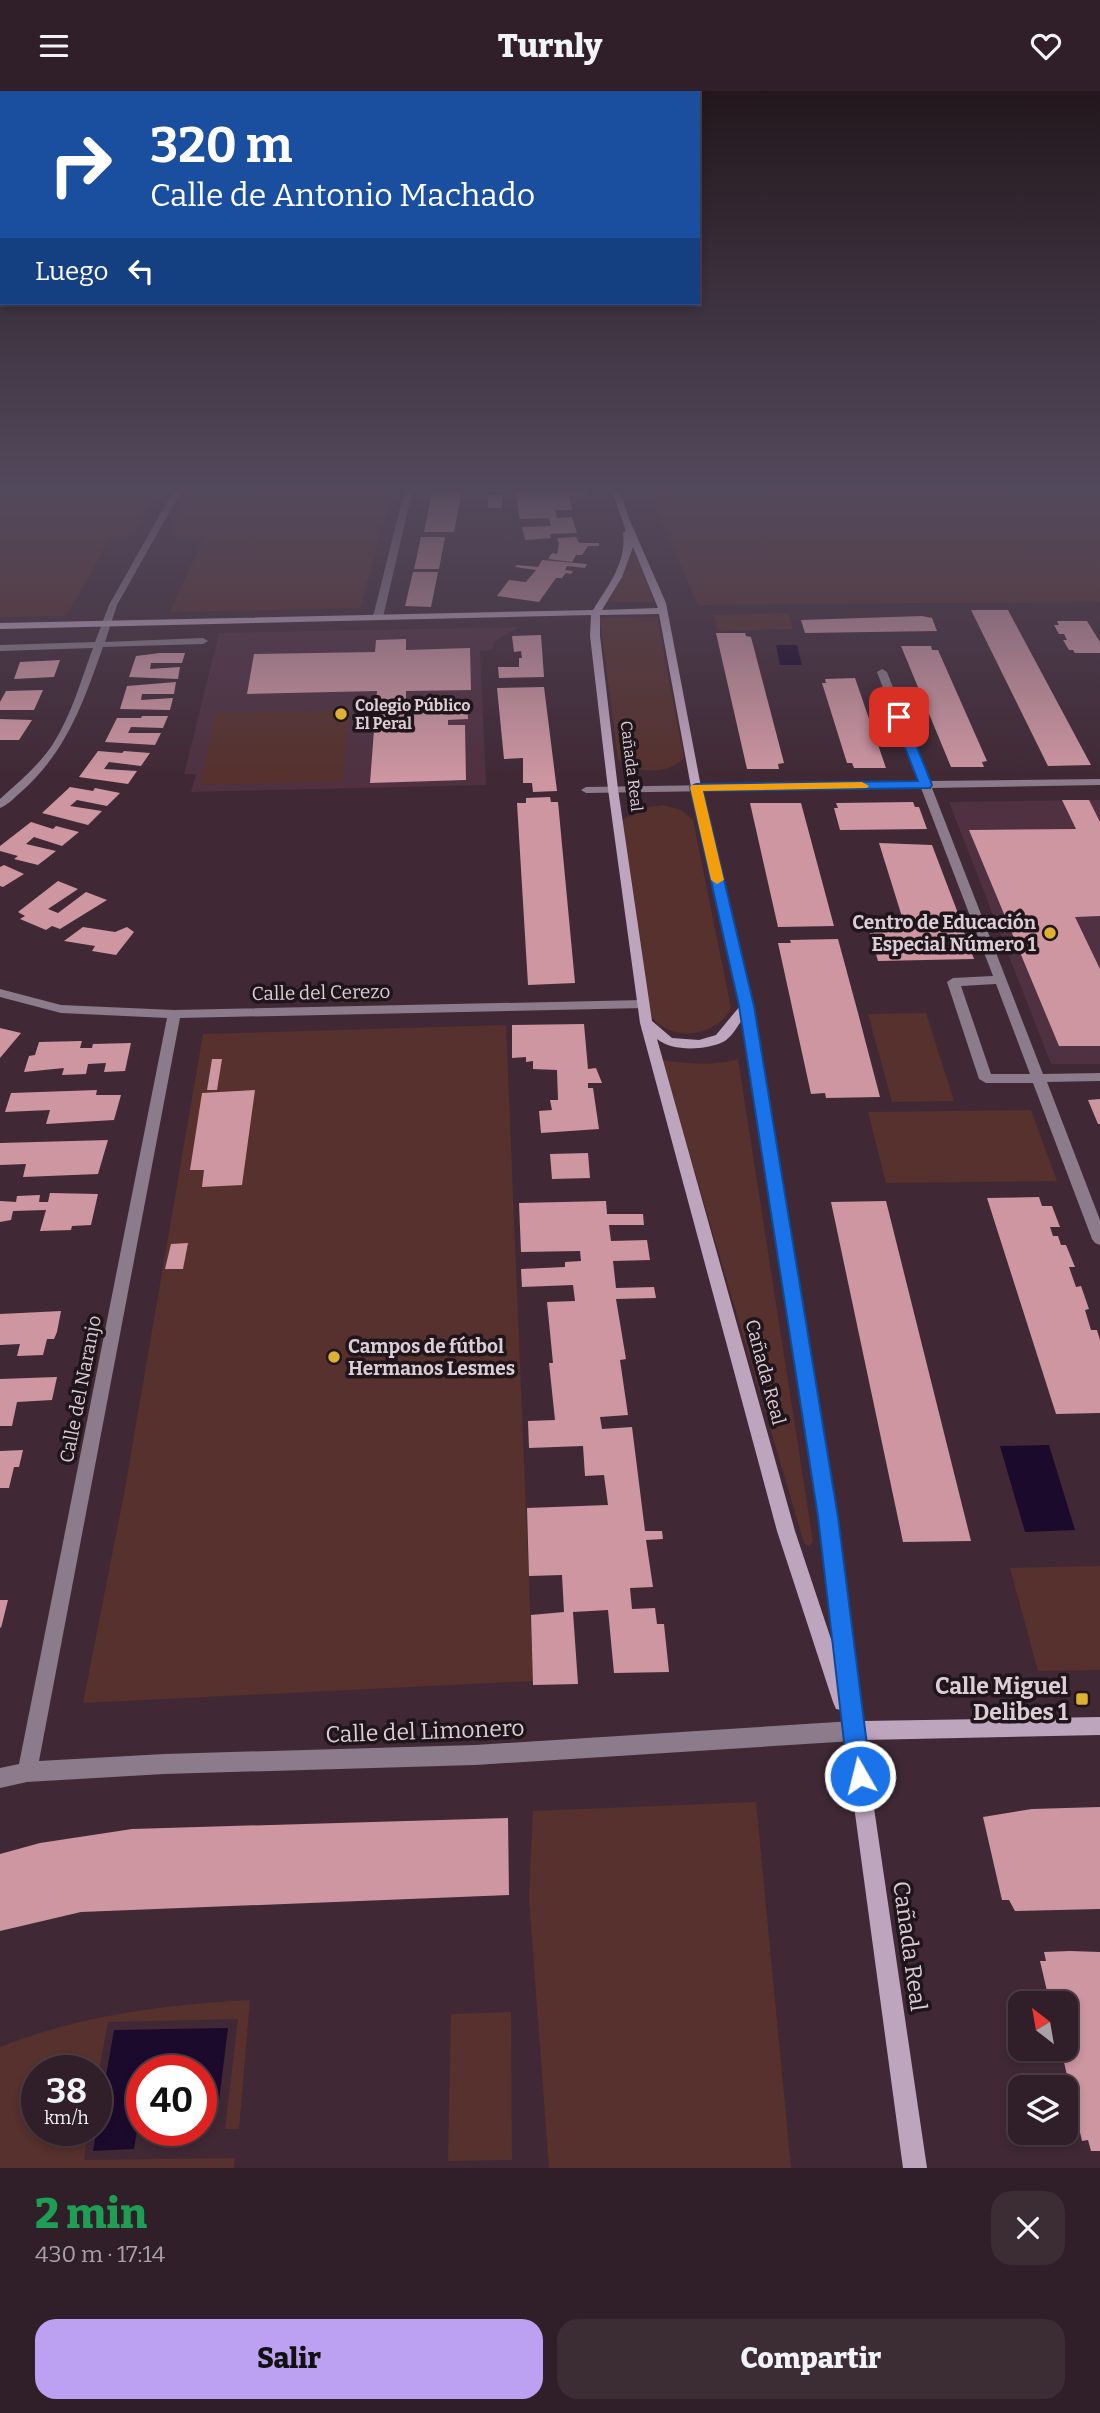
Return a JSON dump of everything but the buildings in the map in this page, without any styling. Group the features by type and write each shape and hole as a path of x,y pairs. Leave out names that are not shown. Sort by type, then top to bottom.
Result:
{"street":[{"path":"0,805 29,779 57,745 76,709 105,623 126,585"},
{"path":"378,617 386,585"},
{"name":"Cañada Real","path":"613,585 596,612 595,636 613,789 646,1023 786,1531 853,1731"},
{"name":"Cañada Real","path":"653,585 664,611 696,787 746,1006 828,1517 853,1731 915,2168"},
{"path":"0,626 664,611"},
{"path":"0,648 203,641"},
{"path":"881,672 1038,1078 1096,1220 1100,1239"},
{"path":"586,790 1100,782"},
{"path":"1000,980 953,982 986,1079 1100,1077"},
{"name":"Calle del Cerezo","path":"0,993 61,1009 174,1014 644,1004"},
{"path":"646,1023 670,1042 698,1044 721,1038 746,1006"},
{"name":"Calle del Naranjo","path":"27,1772 174,1014"},
{"path":"853,1731 1100,1726"},
{"name":"Calle del Limonero","path":"0,1778 27,1772 164,1764 475,1755 853,1731"}],"shaded area":[{"path":"0,585 84,585 66,616 0,617"},
{"path":"182,585 366,585 360,608 170,612"},
{"path":"617,585 649,585 653,602 608,602"},
{"path":"689,585 1100,585 1100,602 698,605"},
{"path":"788,613 793,629 718,631 714,615"},
{"path":"657,617 684,758 677,764 651,771 633,768 618,759 600,618"},
{"name":"Colegio Público El Peral","path":"519,627 493,642 493,650 480,651 486,785 191,792 196,774 184,774 219,633"},
{"path":"776,645 797,645 802,665 780,665"},
{"path":"349,710 343,781 200,785 216,713"},
{"name":"Centro de Educación Especial Número 1","path":"1100,800 1100,1064 1051,1064 949,802"},
{"path":"663,805 681,810 693,820 731,1008 715,1025 692,1033 668,1030 658,1024 650,1014 621,821 642,808"},
{"path":"926,1013 954,1101 892,1102 868,1014"},
{"name":"Campos de fútbol Hermanos Lesmes","path":"506,1025 533,1681 83,1703 124,1494 203,1034"},
{"path":"738,1059 813,1542 809,1546 804,1543 662,1060 700,1064"},
{"path":"1031,1110 1057,1181 886,1183 868,1112"},
{"path":"1049,1445 1075,1530 1025,1532 1000,1446"},
{"path":"1100,1566 1100,1670 1038,1671 1010,1568"},
{"path":"756,1802 791,2168 549,2168 529,1898 533,1811"},
{"path":"250,2000 239,2129 225,2129 238,2019 108,2022 102,2055 21,2055 21,2146 86,2146 84,2160 235,2158 234,2168 0,2168 0,2047 92,2019 186,2005"},
{"path":"511,2012 512,2160 448,2161 451,2014"},
{"path":"228,2028 219,2101 217,2055 126,2055 126,2146 135,2146 134,2149 93,2151 94,2146 112,2146 112,2055 110,2055 114,2030"}],"slow traffic":[{"path":"717,880 696,787 862,786"}],"place":[{"name":"Colegio Público El Peral","path":"341,714"},
{"name":"Centro de Educación Especial Número 1","path":"1050,933"},
{"name":"Campos de fútbol Hermanos Lesmes","path":"334,1357"},
{"name":"Calle Miguel Delibes 1","path":"1082,1699"}],"route":[{"path":"860,1776 828,1517 746,1006 696,787 926,785 899,717"}]}
